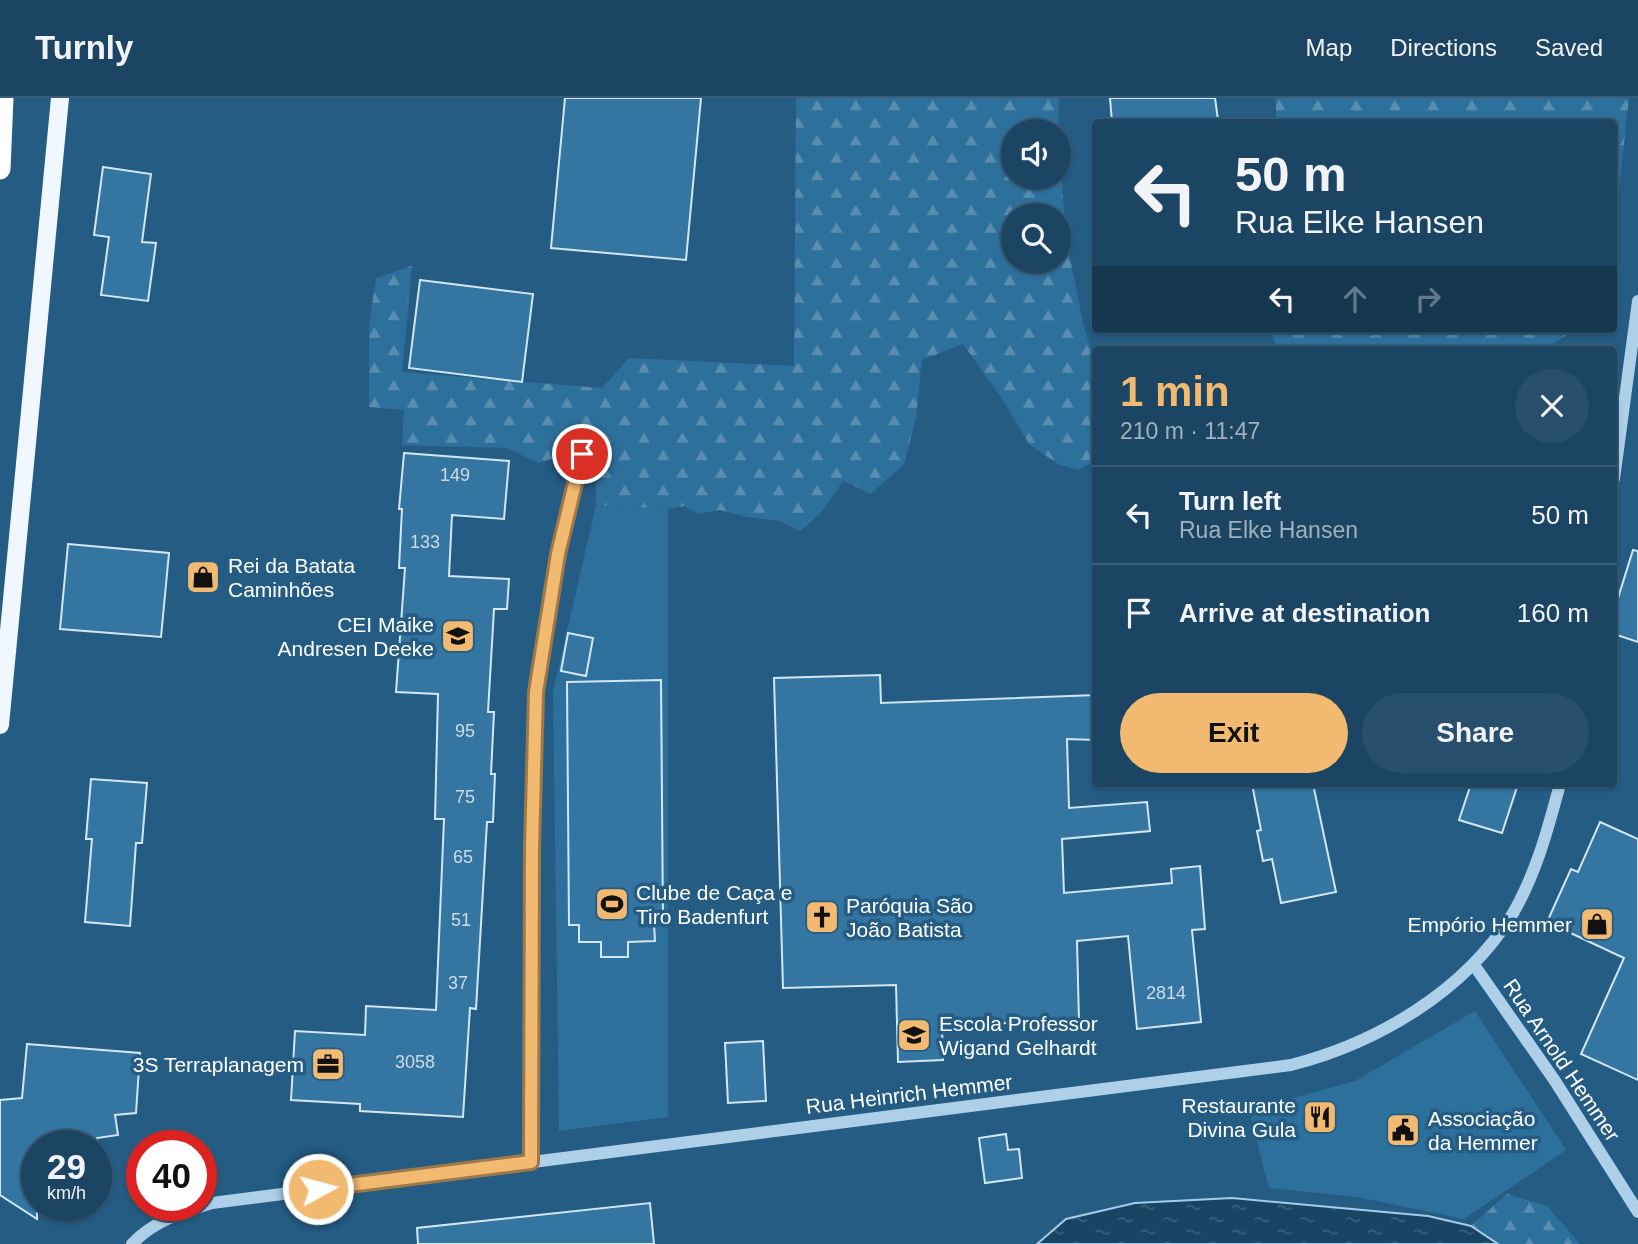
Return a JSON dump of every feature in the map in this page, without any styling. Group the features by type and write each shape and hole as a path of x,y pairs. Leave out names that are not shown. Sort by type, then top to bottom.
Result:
{"highway":[{"path":"0,169 3,98"}],"main road":[{"path":"0,725 60,98"}],"street":[{"path":"1617,457 1638,301"},
{"path":"531,1162 532,849 536,692 558,554 582,454"},
{"name":"Rua Heinrich Hemmer","path":"132,1244 139,1236 173,1214 212,1203 1291,1065 1326,1056 1364,1041 1436,997 1474,965 1511,916 1525,889 1542,849 1559,787"},
{"name":"Rua Arnold Hemmer","path":"1474,965 1555,1081 1638,1212"}],"green space":[{"path":"796,98 1059,98 1058,119 1001,119 1001,189 1062,189 1063,203 1001,203 1001,273 1071,273 1071,263 1083,324 1092,352 1092,463 1078,470 1058,464 1030,445 963,344 922,360 916,418 904,464 871,494 843,481 821,513 800,531 780,521 720,510 698,514 684,506 668,509 596,505 595,455 564,455 538,463 507,448 402,445 404,410 369,407 369,325 376,278 412,266 402,372 602,388 629,358 794,366"},
{"path":"1275,98 1629,98 1617,207 1617,119 1277,119"},
{"path":"1272,333 1570,333 1549,346 1276,346"},
{"name":"Clube de Caça e Tiro Badenfurt","path":"596,505 668,509 668,1117 559,1131 553,692"},
{"name":"Associação da Hemmer","path":"1475,1011 1566,1150 1464,1219 1357,1197 1269,1188 1249,1110 1355,1081"},
{"path":"1507,1194 1547,1206 1580,1244 1498,1244 1471,1226"}],"water":[{"path":"1232,1198 1428,1216 1471,1226 1498,1244 1037,1244 1066,1219 1135,1203"}],"building":[{"path":"565,98 701,98 686,260 551,248"},
{"path":"1110,98 1215,98 1218,119 1112,119"},
{"path":"103,167 151,174 142,242 156,243 148,301 101,295 109,237 94,235"},
{"path":"420,280 533,294 522,382 409,368"},
{"path":"404,453 509,461 504,519 452,515 449,576 509,579 507,609 494,609 488,712 494,712 491,774 495,774 493,822 487,822 476,1009 470,1008 463,1117 360,1111 360,1104 291,1100 295,1031 365,1035 366,1006 436,1010 444,819 435,819 438,694 396,692 405,568 399,568 402,509 399,509"},
{"path":"68,544 169,553 161,637 60,629"},
{"path":"1633,550 1638,551 1638,642 1617,635 1617,601"},
{"path":"568,633 593,638 586,676 561,671"},
{"path":"880,675 881,703 1092,695 1092,740 1067,739 1069,808 1147,802 1150,831 1062,839 1064,893 1172,883 1171,869 1200,866 1205,929 1192,930 1201,1022 1137,1029 1128,936 1077,941 1079,1021 942,1025 943,1060 898,1062 896,985 783,988 774,678"},
{"path":"661,680 663,923 654,924 655,941 628,942 628,957 601,957 601,942 579,942 579,925 569,925 567,682"},
{"path":"91,779 147,783 142,843 136,843 130,926 85,922 92,839 86,839"},
{"path":"1253,787 1314,787 1336,892 1281,903 1272,859 1263,861 1257,831 1261,830"},
{"path":"1470,787 1517,787 1502,833 1459,820"},
{"path":"1600,822 1638,839 1638,1080 1581,1054 1624,958 1547,922 1571,869 1578,872"},
{"path":"763,1041 766,1101 728,1103 725,1043"},
{"path":"27,1044 140,1053 136,1113 115,1115 118,1135 112,1136 112,1130 21,1130 21,1209 0,1195 0,1100 22,1098"},
{"path":"1006,1134 1008,1150 1019,1149 1022,1178 985,1183 979,1138"},
{"path":"650,1203 654,1244 418,1244 417,1228"}],"place":[{"name":"Rei da Batata Caminhões","path":"203,577"},
{"name":"CEI Maike Andresen Deeke","path":"458,636"},
{"name":"Clube de Caça e Tiro Badenfurt","path":"612,904"},
{"name":"Paróquia São João Batista","path":"822,917"},
{"name":"Empório Hemmer","path":"1597,924"},
{"name":"Escola Professor Wigand Gelhardt","path":"914,1035"},
{"name":"3S Terraplanagem","path":"328,1064"},
{"name":"Restaurante Divina Gula","path":"1320,1117"},
{"name":"Associação da Hemmer","path":"1403,1130"}],"route":[{"path":"318,1189 531,1162 532,849 536,692 558,554 582,454"}]}
